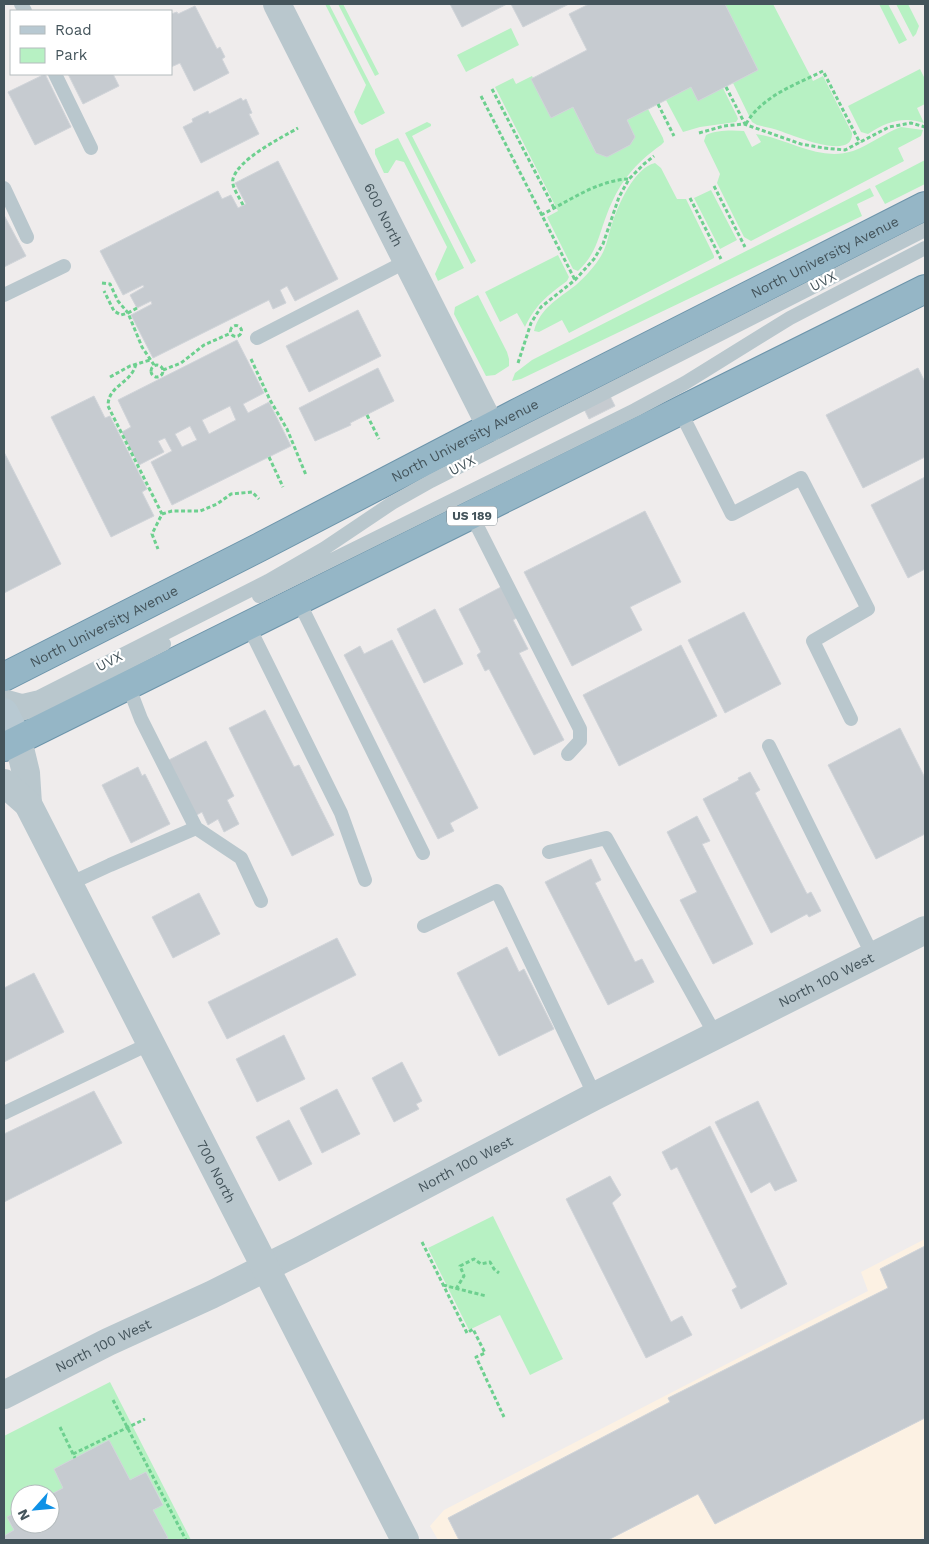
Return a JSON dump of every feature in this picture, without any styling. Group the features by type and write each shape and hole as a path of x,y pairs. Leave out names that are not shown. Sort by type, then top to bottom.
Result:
{"highway":[{"name":"North University Avenue","path":"4,676 925,206"},
{"name":"US 189","path":"11,744 925,289"}],"main road":[{"name":"700 North","path":"4,712 11,744"}],"street":[{"name":"600 North","path":"277,4 491,427"},
{"name":"700 North","path":"11,744 26,773 28,804"},
{"name":"700 North","path":"4,783 28,804 405,1540"},
{"name":"North 100 West","path":"4,1395 108,1342 265,1268 595,1096 925,930"}],"lane":[{"path":"55,75 91,148"},
{"path":"4,188 27,237"},
{"name":"UVX","path":"4,696 22,700 39,697 251,590 325,548 378,512 418,488 925,230"},
{"name":"UVX","path":"4,712 21,714 33,710 635,410 685,383 790,318 925,248"},
{"path":"257,338 407,261"},
{"path":"4,295 64,266"},
{"path":"680,411 732,514 802,478 868,608 813,641 851,718"},
{"path":"472,516 580,728 580,740 568,754"},
{"path":"298,600 423,853"},
{"path":"248,625 341,814 365,880"},
{"path":"128,685 141,719 196,828 241,858 261,900"},
{"path":"769,746 873,956"},
{"path":"69,884 110,864 196,828"},
{"path":"549,852 606,838 716,1036"},
{"path":"424,926 497,891 595,1096"},
{"path":"4,1113 150,1043"}],"path":[{"path":"746,124 751,114 771,97 823,71 860,143"},
{"path":"726,87 746,124"},
{"path":"492,89 554,208"},
{"path":"481,96 575,280"},
{"path":"658,104 674,136"},
{"path":"699,133 724,126 746,124 802,144 845,150 889,127 912,123 925,127"},
{"path":"243,205 233,184 236,172 262,148 298,128"},
{"path":"518,363 531,323 541,307 575,280 594,259 603,244 619,197 629,179 654,156"},
{"path":"541,215 602,184 616,179 629,179"},
{"path":"714,186 745,247"},
{"path":"690,198 721,259"},
{"path":"102,283 110,284 118,301 128,313 142,346 154,365"},
{"path":"104,291 114,311 121,315 137,308"},
{"path":"163,370 181,363 204,345 231,332"},
{"path":"240,334 243,342"},
{"path":"250,357 255,364 270,400 288,429 306,475"},
{"path":"110,377 136,364 150,360"},
{"path":"136,364 134,374 111,394 108,406 162,514"},
{"path":"154,365 160,365 163,370"},
{"path":"154,365 151,370 153,376 161,376 163,370"},
{"path":"367,415 379,439"},
{"path":"269,457 283,487"},
{"path":"158,549 152,534 162,514 172,511 200,511 217,504 231,494 252,492 259,499"},
{"path":"422,1242 467,1333 473,1329 485,1353 476,1357 504,1417"},
{"path":"456,1289 464,1276 460,1266 474,1259 480,1264 490,1262 494,1269 499,1272"},
{"path":"443,1285 486,1296"},
{"path":"113,1400 186,1540"},
{"path":"60,1427 74,1456 145,1419"}],"shaded area":[{"path":"925,1239 925,1537 918,1540 438,1540 430,1526 444,1510 868,1291 861,1272"}],"green space":[{"path":"325,4 329,4 385,113 362,125 359,123 354,112 366,85"},
{"path":"338,4 343,4 379,74 375,76"},
{"path":"725,4 773,4 813,81 823,76 852,133 850,141 843,145 834,146 822,144 752,122 733,83 758,70"},
{"path":"879,4 888,4 907,40 899,44"},
{"path":"896,4 908,4 919,26 913,37"},
{"path":"511,28 519,45 466,72 457,55"},
{"path":"920,69 925,79 925,104 917,108 924,123 909,120 895,121 881,126 868,134 861,132 848,106"},
{"path":"532,76 551,118 573,107 596,153 607,156 630,145 635,137 627,120 648,109 664,142 635,167 622,184 607,214 593,251 578,271 573,269 547,217 558,211 495,87 513,78 516,84"},
{"path":"691,87 698,101 723,88 737,116 736,122 700,127 683,132 666,100"},
{"path":"427,122 431,126 412,136 476,261 471,264 405,133"},
{"path":"901,127 923,130 921,136 898,148 904,161 751,241 744,237 717,183 720,174 704,141 706,135 715,132 744,131 752,147 761,142 756,134 816,152 840,154 853,151"},
{"path":"398,138 464,268 438,281 435,274 447,247 404,162 396,160 388,173 384,173 375,154 375,149"},
{"path":"925,160 925,184 885,204 875,186"},
{"path":"655,163 661,168 677,199 686,199 714,258 569,333 562,320 539,332 534,331 545,310 576,285 596,264 605,248 615,216 628,188 640,172 647,166"},
{"path":"870,188 874,196 857,204 862,216 521,379 512,381 515,373 532,360"},
{"path":"711,190 737,240 720,249 694,198"},
{"path":"558,255 569,277 567,281 543,301 533,312 525,327 517,313 500,322 485,292"},
{"path":"478,295 509,359 509,366 495,375 486,376 454,314 455,307"},
{"path":"493,1216 563,1359 530,1375 500,1315 469,1330 428,1248"},
{"path":"110,1382 191,1540 164,1540 168,1538 153,1510 163,1504 146,1472 130,1480 109,1440 54,1469 63,1488 60,1490 60,1484 10,1484 10,1515 7,1517 10,1523 10,1532 4,1536 4,1436"}],"building":[{"path":"450,4 507,4 462,27"},
{"path":"511,4 569,4 523,27"},
{"path":"589,4 725,4 758,70 698,101 691,87 627,120 635,137 630,145 607,157 596,153 573,107 551,118 531,79 587,50 569,14"},
{"path":"195,6 217,49 220,47 225,57 222,59 229,73 194,91 180,63 172,67 172,14 177,12 178,14"},
{"path":"45,75 71,127 35,145 8,92"},
{"path":"68,75 114,75 119,86 83,104"},
{"path":"241,98 243,101 246,99 252,113 249,114 259,134 201,163 183,127 193,122 192,119 208,111 209,114"},
{"path":"278,161 338,279 295,301 287,286 280,290 286,303 273,309 269,300 153,358 131,315 152,304 151,301 137,308 130,295 144,287 143,285 123,295 100,251 218,191 222,199 231,195 238,208 246,204 235,183"},
{"path":"4,215 26,256 4,267"},
{"path":"358,310 381,356 309,392 286,346"},
{"path":"237,340 264,393 243,404 248,413 269,402 291,446 172,505 151,462 172,451 165,438 158,441 164,452 139,465 122,432 131,427 118,400","holes":["230,406 236,420 209,434 202,420","190,426 197,440 182,447 175,434"]},
{"path":"378,368 394,401 350,423 351,425 315,441 299,408"},
{"path":"918,368 925,382 925,457 863,488 826,415"},
{"path":"609,394 615,406 589,419 583,407"},
{"path":"94,396 105,418 110,416 147,489 142,492 154,516 111,537 51,417"},
{"path":"4,452 61,564 4,593"},
{"path":"925,477 925,569 908,578 871,505"},
{"path":"645,511 681,582 630,607 642,630 572,666 524,572"},
{"path":"501,587 518,617 513,620 528,649 519,653 564,740 534,755 489,669 485,671 477,655 481,652 459,609"},
{"path":"435,609 463,664 424,683 397,629"},
{"path":"744,612 781,684 725,713 688,640"},
{"path":"392,640 478,808 450,823 454,831 438,839 344,655 360,646 364,654"},
{"path":"681,645 717,716 619,766 583,695"},
{"path":"265,710 294,767 299,765 334,835 292,856 229,728"},
{"path":"900,728 925,778 925,834 876,859 828,765"},
{"path":"206,741 234,796 227,800 239,824 224,832 218,819 208,825 202,812 193,817 165,762"},
{"path":"138,767 142,776 145,774 170,824 131,843 102,785"},
{"path":"750,772 760,790 755,793 807,894 811,892 821,911 809,917 807,914 771,933 703,799"},
{"path":"697,816 710,841 702,844 753,944 713,964 680,900 697,892 667,832"},
{"path":"591,859 601,880 595,883 635,962 642,959 654,982 608,1005 545,882"},
{"path":"199,893 220,934 173,958 152,917"},
{"path":"337,938 356,975 227,1039 208,1002"},
{"path":"507,947 519,972 524,969 554,1029 499,1056 457,973"},
{"path":"34,973 64,1032 4,1062 4,988"},
{"path":"284,1035 305,1079 257,1102 236,1059"},
{"path":"402,1062 422,1101 416,1104 419,1109 394,1122 372,1078"},
{"path":"337,1089 360,1134 322,1153 300,1108"},
{"path":"94,1091 122,1143 4,1202 4,1134"},
{"path":"758,1101 797,1181 775,1191 770,1182 751,1193 715,1122"},
{"path":"289,1120 312,1164 279,1181 256,1137"},
{"path":"710,1126 787,1284 741,1309 732,1290 737,1287 677,1167 671,1170 662,1152"},
{"path":"610,1176 621,1195 612,1203 671,1322 682,1316 692,1335 646,1358 566,1199"},
{"path":"925,1246 925,1418 715,1524 698,1494 608,1540 459,1540 448,1518 670,1402 668,1398 888,1288 880,1269"},
{"path":"109,1440 130,1480 146,1472 163,1505 153,1510 168,1538 164,1540 4,1540 4,1536 10,1532 10,1534 60,1534 60,1490 63,1488 54,1469"}]}
